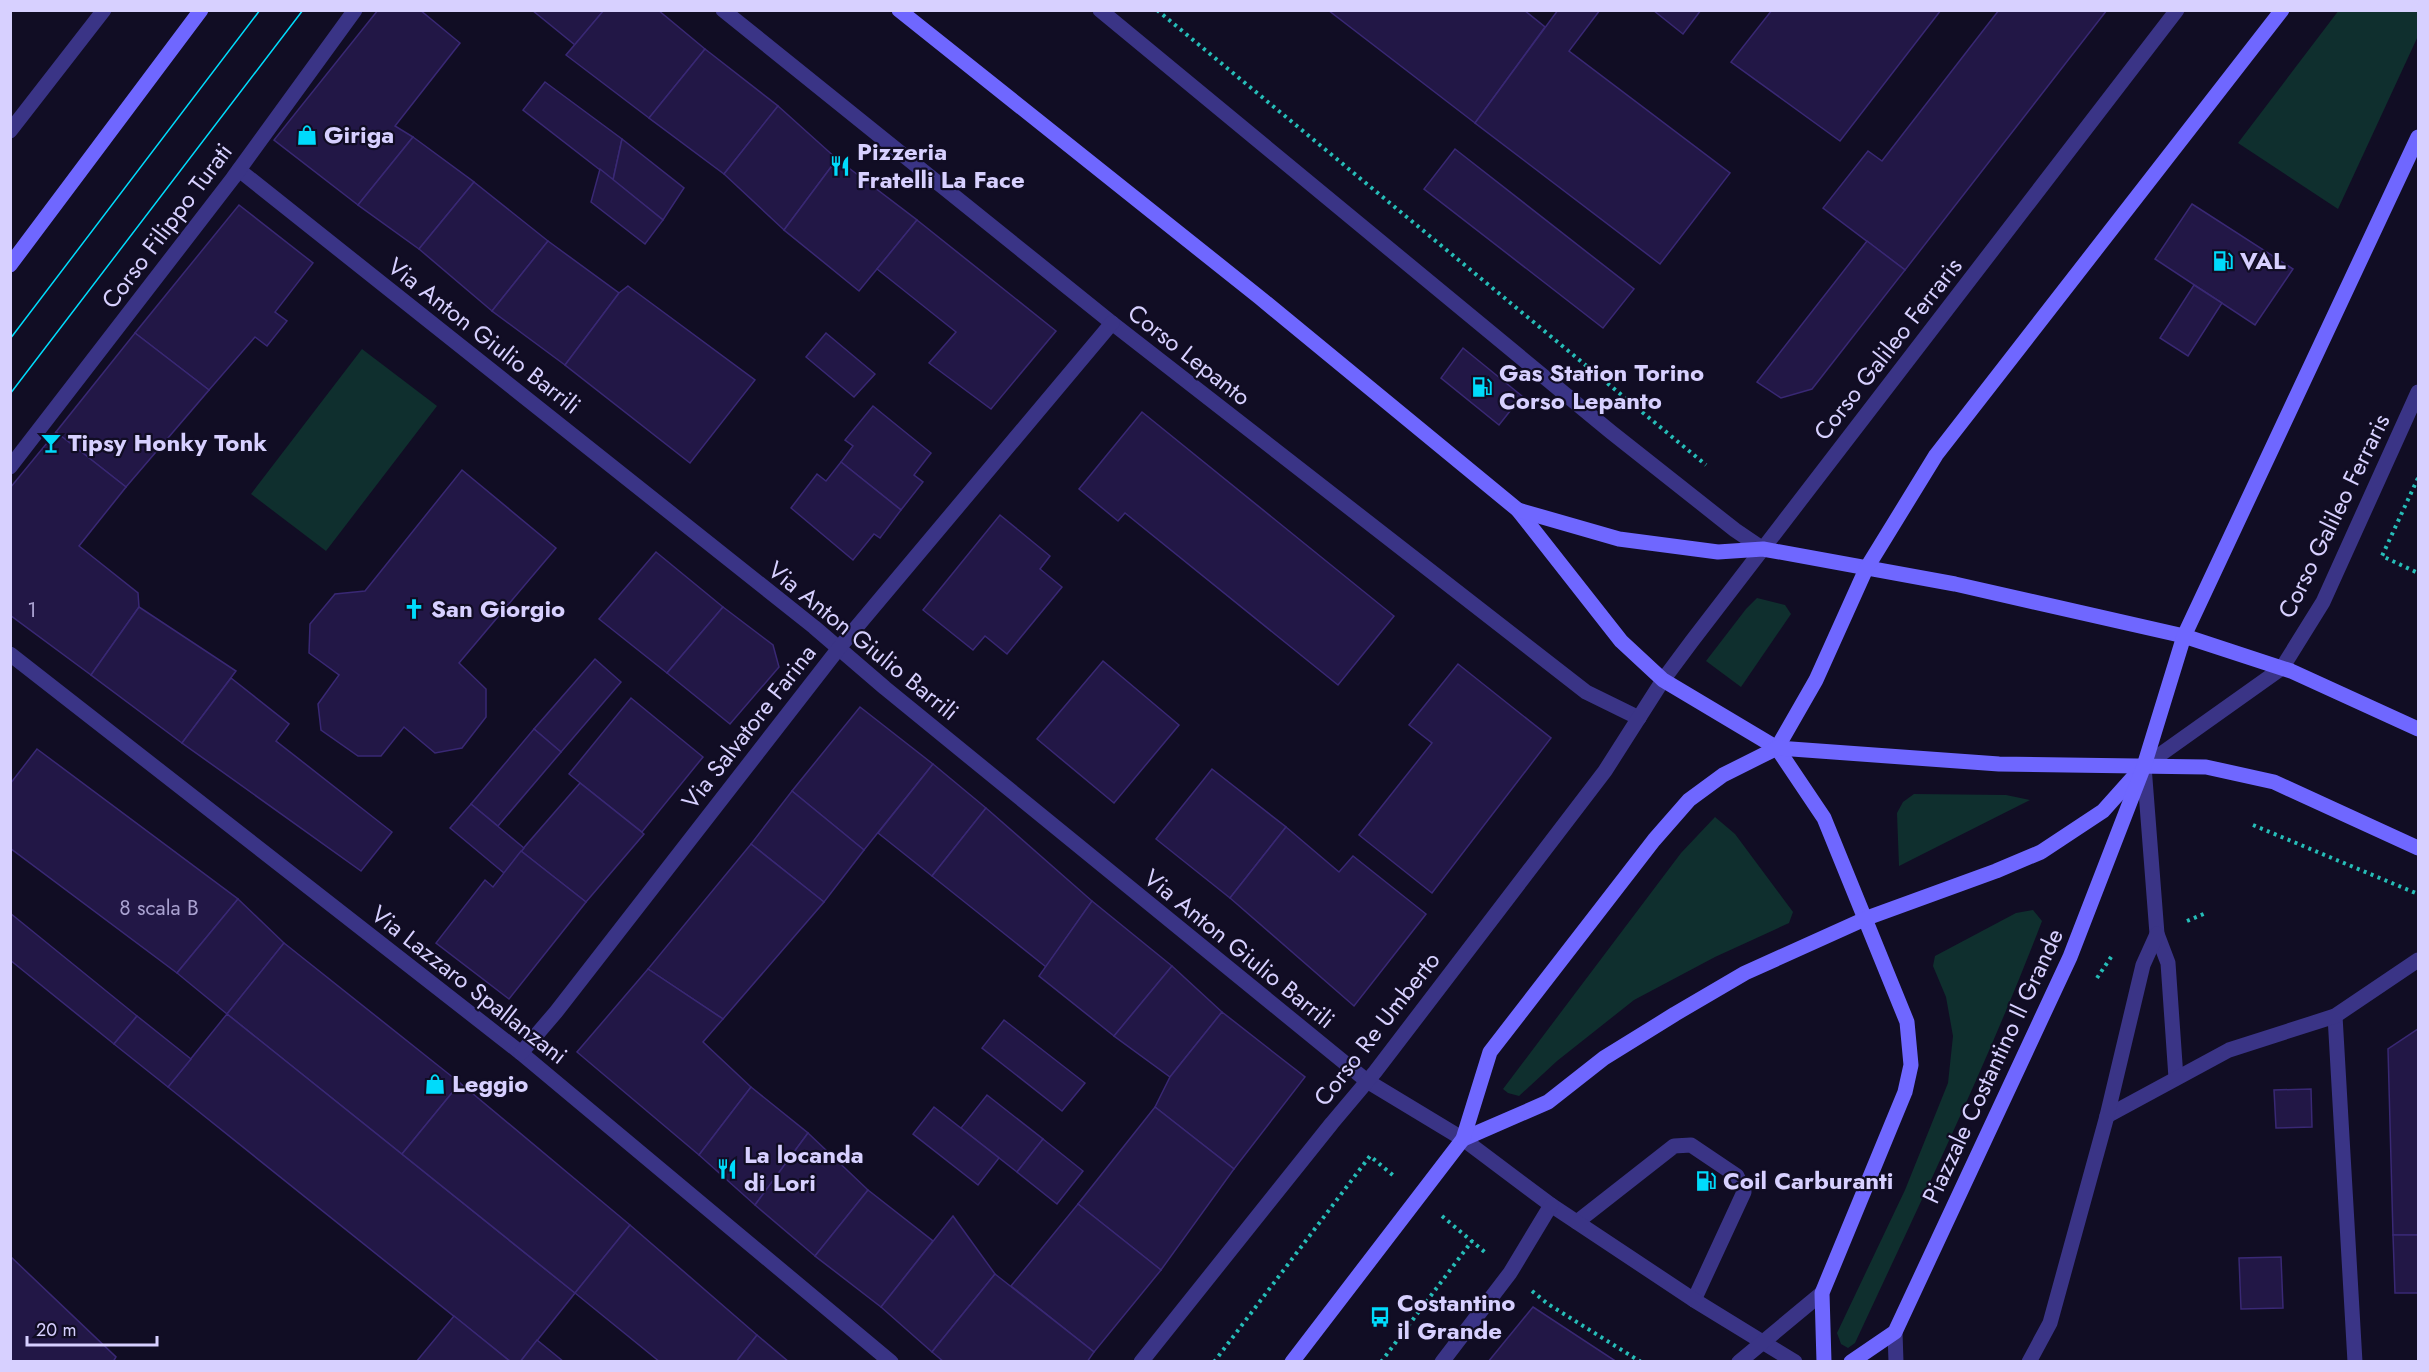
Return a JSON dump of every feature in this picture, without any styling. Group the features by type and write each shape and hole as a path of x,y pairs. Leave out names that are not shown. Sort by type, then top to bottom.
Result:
{"main road":[{"path":"10,266 201,10"},
{"path":"899,10 1259,297 1518,510 1621,641 1663,680 1777,748 1824,818 1867,918 1907,1022 1911,1065 1905,1092 1822,1293 1824,1362"},
{"path":"1777,748 1816,680 1866,569 1936,455 2282,10"},
{"path":"2184,636 2418,137"},
{"path":"1518,510 1619,539 1718,552 1763,549 1955,584 2184,636 2282,668 2418,729"},
{"name":"Piazzale Costantino Il Grande","path":"1895,1332 2070,957 2145,766 2184,636"},
{"path":"1292,1362 1463,1139 1490,1053 1654,840 1689,800 1723,775 1777,748 1999,764 2206,767 2274,782 2418,848"},
{"name":"Piazzale Costantino Il Grande","path":"1463,1139 1548,1102 1604,1059 1674,1014 1745,973 1867,918 1996,871 2041,852 2103,811 2145,766"},
{"path":"1851,1362 1895,1332"}],"street":[{"path":"10,131 104,10"},
{"name":"Corso Filippo Turati","path":"10,467 239,170 355,10"},
{"name":"Corso Lepanto","path":"723,10 1112,323 1586,692 1639,718"},
{"path":"1100,10 1611,432 1763,549"},
{"name":"Corso Galileo Ferraris","path":"1639,718 1663,680 2177,10"},
{"name":"Via Anton Giulio Barrili","path":"239,170 839,648 1367,1082 1463,1139"},
{"name":"Via Salvatore Farina","path":"520,1053 556,1012 839,648 1112,323"},
{"name":"Corso Galileo Ferraris","path":"2145,766 2282,668 2323,602 2418,392"},
{"name":"Via Lazzaro Spallanzani","path":"10,654 520,1053 891,1362"},
{"name":"Corso Re Umberto","path":"1141,1362 1367,1082 1605,771 1639,718"},
{"name":"Piazzale Costantino Il Grande","path":"2145,766 2157,934 2168,963 2176,1078"},
{"name":"Piazzale Costantino Il Grande","path":"2029,1362 2050,1323 2107,1116 2143,965 2157,934"},
{"path":"2107,1116 2229,1050 2335,1016 2418,960"},
{"path":"2335,1016 2355,1362"},
{"path":"1463,1139 1551,1205 1694,1300 1795,1362"},
{"path":"1577,1222 1674,1146 1691,1145 1737,1176 1744,1192 1694,1300"},
{"path":"1442,1362 1510,1273 1551,1205"},
{"path":"1739,1362 1822,1293"},
{"path":"1895,1332 1896,1362"}],"path":[{"path":"1157,10 1712,469"},
{"path":"2418,478 2382,556 2418,573"},
{"path":"2253,825 2418,894"},
{"path":"1214,1362 1370,1156 1548,1305 1641,1362"},
{"path":"1381,1362 1472,1241"}],"green space":[{"path":"2339,10 2418,11 2418,36 2338,209 2238,143"},
{"path":"362,349 437,406 326,551 251,494"},
{"path":"1757,598 1785,605 1791,614 1741,687 1706,661"},
{"path":"1914,794 2006,795 2030,800 1899,866 1897,813 1903,802"},
{"path":"1715,817 1735,834 1793,912 1789,923 1715,957 1634,1000 1557,1061 1519,1096 1508,1093 1503,1089 1681,853"},
{"path":"2033,910 2042,921 1999,1028 1855,1343 1848,1348 1841,1344 1837,1333 1905,1190 1948,1083 1953,1036 1946,997 1933,966 1935,956 2016,913"}],"building":[{"path":"378,10 420,10 460,43 395,126 413,137 358,205 274,140"},
{"path":"532,10 604,10 575,45"},
{"path":"604,10 658,10 705,49 649,118 566,55"},
{"path":"1328,10 1524,10 1545,27 1475,123"},
{"path":"1558,10 1600,10 1569,51 1730,173 1660,264 1475,123"},
{"path":"1653,10 1701,10 1683,34"},
{"path":"1772,10 1941,10 1840,141 1731,62"},
{"path":"1999,10 2107,10 1905,270 1823,208 1868,151 1882,161"},
{"path":"705,49 778,106 724,174 649,118"},
{"path":"545,82 622,139 613,180 523,110"},
{"path":"778,106 837,159 784,230 724,174"},
{"path":"413,137 474,182 419,249 358,205"},
{"path":"622,139 684,188 663,220 613,180"},
{"path":"1455,149 1634,289 1603,328 1424,189"},
{"path":"837,159 917,220 859,291 784,230"},
{"path":"600,169 663,220 645,244 591,202"},
{"path":"474,182 548,241 492,311 419,249"},
{"path":"2192,204 2293,269 2255,325 2155,259"},
{"path":"239,205 313,263 275,312 287,321 267,346 255,337 209,390 135,333"},
{"path":"917,220 1056,331 991,409 929,363 956,332 877,269"},
{"path":"548,241 619,293 565,365 492,311"},
{"path":"1867,241 1905,270 1812,389 1781,398 1757,382"},
{"path":"2194,285 2222,303 2188,356 2160,338"},
{"path":"628,286 755,380 690,463 565,365 619,293"},
{"path":"135,333 209,390 126,487 56,432"},
{"path":"826,333 875,374 854,397 806,357"},
{"path":"1463,348 1522,396 1499,425 1441,378"},
{"path":"873,406 931,453 914,475 923,482 901,510 841,462 853,446 845,440"},
{"path":"1142,412 1394,616 1338,685 1125,513 1118,521 1079,489"},
{"path":"56,432 126,487 79,546 138,593 139,607 91,675 10,615 10,488"},
{"path":"841,462 901,510 880,538 874,534 853,560 791,508 817,474 826,481"},
{"name":"San Giorgio","path":"462,470 556,548 459,663 486,689 486,717 462,748 435,753 404,727 381,756 358,756 321,730 318,704 339,675 309,653 310,624 335,594 365,591"},
{"path":"1000,515 1050,556 1040,569 1062,587 1007,654 985,636 973,650 923,610"},
{"path":"656,552 723,607 667,673 599,619"},
{"path":"139,607 236,671 182,743 91,675"},
{"path":"723,607 773,645 779,667 730,724 667,673"},
{"path":"595,659 621,682 561,752 534,729"},
{"path":"1103,661 1179,725 1114,803 1037,739"},
{"path":"1458,664 1551,738 1432,893 1359,835 1432,743 1409,725"},
{"path":"231,678 289,724 276,741 392,832 361,871 182,743"},
{"path":"631,698 703,757 642,832 569,774"},
{"path":"860,707 933,764 864,850 792,791"},
{"path":"534,729 561,752 498,826 471,804"},
{"path":"37,749 238,899 177,973 10,848 10,784"},
{"path":"933,764 986,808 932,876 878,833"},
{"path":"1212,769 1286,827 1230,898 1156,839"},
{"path":"580,783 644,834 586,902 521,851"},
{"path":"792,791 864,850 824,902 751,844"},
{"path":"471,804 524,848 504,873 450,828"},
{"path":"986,808 1092,901 1046,967 932,876"},
{"path":"1286,827 1339,872 1353,856 1426,914 1354,1006 1230,898"},
{"path":"751,844 824,902 723,1019 648,969"},
{"path":"521,851 586,902 509,999 436,943 485,880 493,887"},
{"path":"238,899 284,943 227,1014 177,973"},
{"path":"1092,901 1172,966 1114,1036 1039,976"},
{"path":"10,913 137,1016 114,1044 10,960"},
{"path":"284,943 460,1083 402,1154 227,1014"},
{"path":"1172,966 1222,1012 1170,1077 1114,1036"},
{"path":"648,969 723,1019 703,1042 751,1087 699,1155 577,1052"},
{"path":"1222,1012 1305,1077 1234,1169 1155,1107 1170,1077"},
{"path":"227,1014 575,1293 520,1362 511,1362 168,1087"},
{"path":"137,1016 191,1059 168,1087 114,1044"},
{"path":"1004,1020 1085,1083 1062,1111 982,1048"},
{"path":"2418,1029 2418,1235 2393,1235 2388,1049"},
{"path":"460,1083 630,1225 575,1293 402,1154"},
{"path":"751,1087 808,1133 755,1205 699,1155"},
{"path":"2311,1089 2312,1127 2276,1128 2274,1090"},
{"path":"987,1095 1043,1139 1017,1172 961,1128"},
{"path":"934,1107 999,1158 978,1185 913,1134"},
{"path":"1155,1107 1234,1169 1161,1270 1078,1204"},
{"path":"808,1133 868,1190 815,1256 755,1205"},
{"path":"1043,1139 1083,1171 1057,1204 1017,1172"},
{"path":"868,1190 933,1241 881,1307 815,1256"},
{"path":"1078,1204 1161,1270 1094,1352 1011,1286"},
{"path":"953,1216 995,1274 932,1352 881,1307"},
{"path":"630,1225 757,1335 736,1362 660,1362 575,1293"},
{"path":"2393,1235 2418,1235 2418,1293 2395,1293"},
{"path":"10,1256 116,1357 113,1362 10,1362"},
{"path":"2281,1257 2283,1308 2241,1309 2239,1258"},
{"path":"995,1274 1094,1352 1087,1362 944,1362 932,1352"},
{"path":"1533,1307 1617,1362 1488,1362"},
{"path":"454,1316 511,1362 416,1362"},
{"path":"757,1335 789,1362 736,1362"},
{"path":"537,1340 564,1362 520,1362"}],"tram line":[{"path":"10,339 260,10"},
{"path":"10,394 303,10"}],"place":[{"name":"Giriga","path":"307,135"},
{"name":"Pizzeria Fratelli La Face","path":"840,166"},
{"name":"VAL","path":"2223,261"},
{"name":"Gas Station Torino Corso Lepanto","path":"1482,387"},
{"name":"Tipsy Honky Tonk","path":"51,443"},
{"name":"San Giorgio","path":"414,609"},
{"name":"Leggio","path":"435,1084"},
{"name":"La locanda di Lori","path":"727,1169"},
{"name":"Coil Carburanti","path":"1706,1181"},
{"name":"Costantino il Grande","path":"1380,1317"}]}
